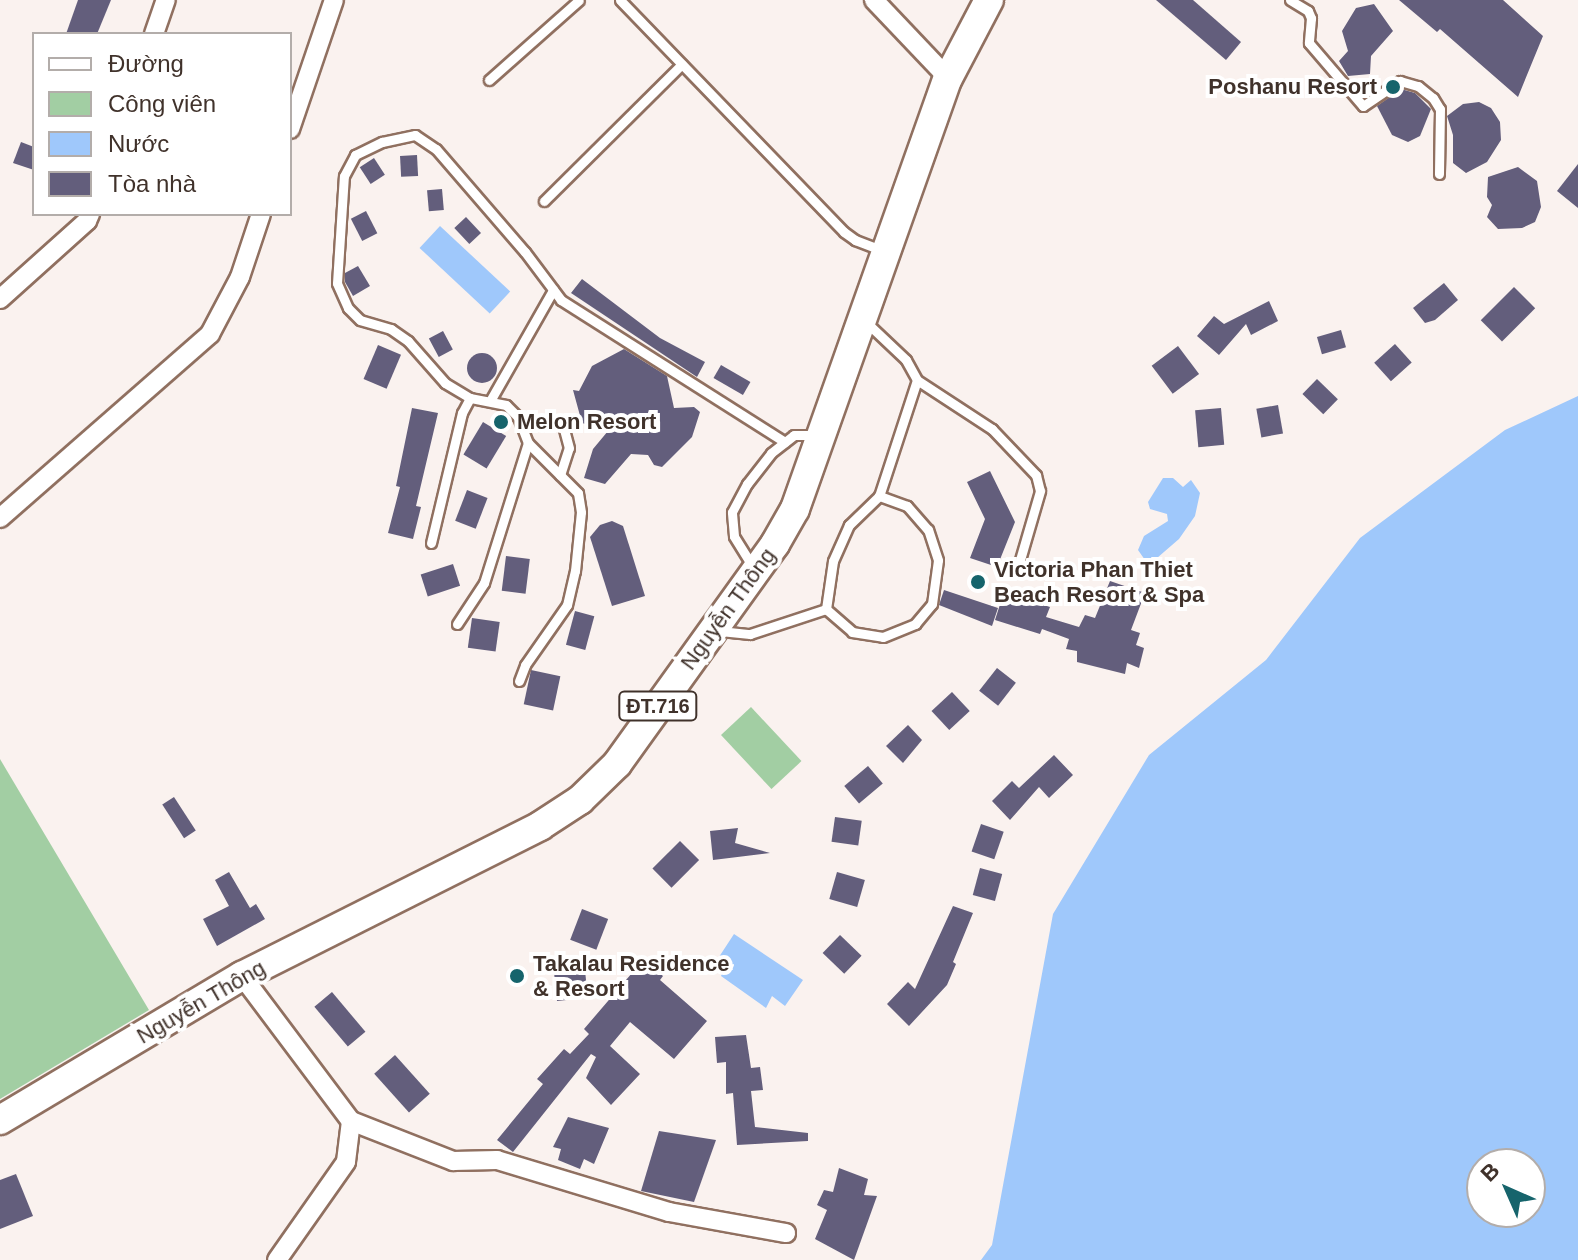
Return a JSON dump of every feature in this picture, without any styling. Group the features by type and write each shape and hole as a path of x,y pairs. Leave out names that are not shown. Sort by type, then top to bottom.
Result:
{"main road":[{"name":"Nguyễn Thông","path":"2,1117 242,976 540,826 580,800 617,764 755,571 795,509 948,78 989,0"}],"street":[{"path":"155,32 166,0"},
{"path":"292,123 334,0"},
{"path":"874,0 948,78"},
{"path":"0,299 89,216"},
{"path":"0,518 210,334 240,277 260,216"},
{"path":"242,976 351,1121 453,1161 497,1160 669,1212 786,1233"},
{"path":"282,1258 346,1162 351,1121"}],"lane":[{"path":"489,80 579,0"},
{"path":"620,0 844,232 855,240 888,253"},
{"path":"1290,0 1308,11 1311,18 1309,43 1363,106 1400,81 1418,86 1433,98 1440,109 1439,174"},
{"path":"544,201 682,64"},
{"path":"519,681 525,665 567,605 575,571 581,512 578,493 528,443 518,417 506,405 470,398 445,383 424,357 391,329 360,320 340,295 337,283 344,176 355,155 382,142 415,135 436,149 525,252 561,300 785,442"},
{"path":"490,401 553,290"},
{"path":"861,318 906,360 917,380 992,429 1036,475 1040,491 1017,570"},
{"path":"826,609 833,561 849,525 879,496 917,380"},
{"path":"431,543 462,413 470,398"},
{"path":"560,475 569,448 562,422"},
{"path":"755,571 734,536 732,512 747,484 771,453 794,435 822,435"},
{"path":"457,624 488,572 528,443"},
{"path":"826,609 852,632 883,637 915,624 932,604 938,560 928,530 907,506 879,496"},
{"path":"712,630 750,634 826,609"}],"green space":[{"path":"751,707 801,761 771,789 721,735"},
{"path":"0,759 149,1010 0,1099"}],"water":[{"path":"440,226 510,291 490,313 420,248"},
{"path":"1578,396 1578,1260 981,1260 992,1245 1053,914 1149,755 1266,660 1360,538 1505,430"},
{"path":"1163,478 1173,478 1183,487 1191,480 1200,493 1195,516 1179,539 1157,558 1145,560 1138,550 1144,536 1168,521 1167,514 1150,509 1148,502"},
{"path":"734,934 803,980 785,1006 772,996 766,1008 721,976 726,964 717,960"}],"building":[{"path":"78,0 111,0 98,32 67,32"},
{"path":"1156,0 1193,0 1241,42 1226,60"},
{"path":"1399,0 1503,0 1543,36 1518,97 1440,29 1437,32"},
{"path":"1374,4 1393,31 1371,56 1370,74 1348,76 1339,61 1348,51 1342,31 1356,8"},
{"path":"1401,89 1415,93 1431,109 1420,136 1408,142 1392,135 1377,106"},
{"path":"1479,102 1491,108 1500,122 1501,140 1487,162 1466,173 1453,163 1453,135 1447,116 1463,104"},
{"path":"21,142 32,146 32,169 13,163"},
{"path":"417,155 418,176 401,177 400,156"},
{"path":"374,158 385,175 371,184 360,167"},
{"path":"1578,164 1578,208 1557,191"},
{"path":"1518,167 1537,181 1541,207 1535,222 1522,228 1498,229 1487,217 1492,205 1487,197 1488,177"},
{"path":"442,189 444,210 429,211 427,190"},
{"path":"366,211 377,233 362,241 351,219"},
{"path":"466,217 481,233 469,244 454,228"},
{"path":"358,266 370,286 353,296 345,282 345,273"},
{"path":"582,279 660,338 705,362 697,377 571,293"},
{"path":"1444,283 1458,300 1435,320 1425,323 1413,308"},
{"path":"1514,287 1535,308 1502,341 1481,320"},
{"path":"1269,301 1278,321 1251,335 1246,324 1219,355 1197,336 1214,316 1224,324"},
{"path":"1341,330 1346,347 1322,354 1317,337"},
{"path":"443,331 453,350 439,357 429,339"},
{"path":"1395,344 1412,363 1391,381 1374,363"},
{"path":"378,345 401,355 387,389 364,379"},
{"path":"1178,346 1199,374 1173,394 1152,366"},
{"path":"624,349 667,376 674,408 694,407 700,412 692,437 662,467 654,465 648,455 631,454 605,484 584,478 593,449 608,431 582,423 573,390 579,391 592,366"},
{"path":"482,353 493,357 497,368 493,379 482,383 471,379 467,368 471,357"},
{"path":"721,365 750,382 743,395 714,378"},
{"path":"1317,379 1338,399 1323,414 1302,394"},
{"path":"1278,405 1283,434 1261,437 1256,409"},
{"path":"412,408 438,413 416,506 421,507 413,539 388,533 400,487 396,486"},
{"path":"1221,408 1224,445 1198,447 1195,410"},
{"path":"483,422 506,436 487,468 463,455"},
{"path":"990,471 1015,522 997,567 970,558 985,519 967,482"},
{"path":"467,490 488,498 476,529 455,521"},
{"path":"612,521 623,526 645,596 612,606 590,537 600,525"},
{"path":"506,556 530,559 526,594 502,591"},
{"path":"453,564 460,586 428,596 421,575"},
{"path":"1110,581 1145,593 1131,630 1140,633 1136,645 1144,648 1139,668 1127,663 1125,674 1077,662 1077,651 1066,649 1069,639 1042,629 1040,634 995,620 1004,592 1050,607 1046,617 1079,627 1085,615 1095,618"},
{"path":"944,590 998,608 992,626 939,605"},
{"path":"575,611 594,616 585,650 566,645"},
{"path":"472,618 500,622 496,652 468,648"},
{"path":"997,668 1016,683 998,706 979,691"},
{"path":"531,670 560,676 553,710 524,704"},
{"path":"952,692 970,711 949,730 932,711"},
{"path":"908,725 922,740 903,763 886,746"},
{"path":"1054,755 1073,775 1049,798 1039,787 1010,820 992,801 1012,781 1019,788"},
{"path":"868,766 883,784 859,804 844,786"},
{"path":"174,797 196,831 184,838 162,805"},
{"path":"835,817 862,821 858,846 832,842"},
{"path":"981,824 1004,832 994,859 972,851"},
{"path":"738,828 735,843 770,853 713,860 710,831"},
{"path":"680,841 699,860 672,888 652,869"},
{"path":"980,868 1002,874 995,901 973,895"},
{"path":"229,872 250,908 256,904 265,919 217,946 203,919 229,906 215,880"},
{"path":"837,872 865,880 857,907 829,899"},
{"path":"953,906 973,913 953,962 956,964 947,985 909,1026 887,1004 908,982 915,989"},
{"path":"582,909 608,919 596,950 570,940"},
{"path":"840,935 862,956 844,974 823,953"},
{"path":"644,959 663,976 660,980 707,1021 674,1059 630,1022 610,1046 640,1074 611,1105 586,1078 596,1057 591,1054 513,1152 497,1140 543,1084 537,1079 564,1049 570,1054 589,1034 584,1029"},
{"path":"584,961 588,998 557,1001 553,964"},
{"path":"332,992 365,1032 348,1047 314,1007"},
{"path":"746,1035 751,1068 760,1067 763,1090 751,1091 755,1127 808,1133 808,1141 737,1145 733,1093 726,1094 726,1062 717,1063 715,1037"},
{"path":"395,1055 430,1094 409,1112 374,1074"},
{"path":"568,1117 609,1128 594,1164 584,1159 580,1169 558,1160 561,1149 553,1147"},
{"path":"659,1131 716,1140 694,1202 641,1191"},
{"path":"839,1168 868,1179 864,1195 877,1196 854,1260 815,1239 827,1210 817,1205 824,1190 833,1192"},
{"path":"16,1174 33,1216 0,1229 0,1180"}],"place":[{"name":"Poshanu Resort","path":"1393,87"},
{"name":"Melon Resort","path":"501,422"},
{"name":"Victoria Phan Thiet Beach Resort & Spa","path":"978,582"},
{"name":"Takalau Residence & Resort","path":"517,976"}]}
